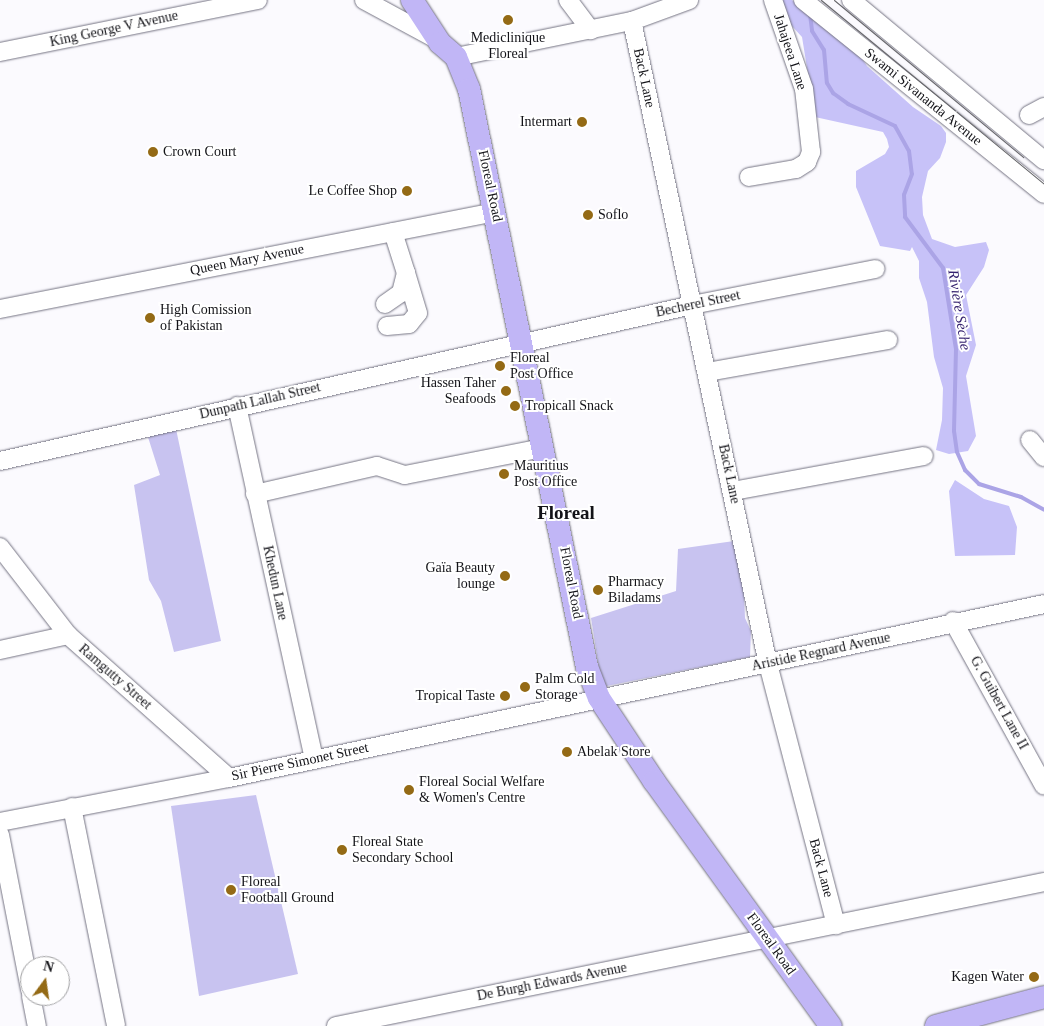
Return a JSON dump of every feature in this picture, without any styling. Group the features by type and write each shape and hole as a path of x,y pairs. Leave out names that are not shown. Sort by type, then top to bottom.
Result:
{"main road":[{"name":"Floreal Road","path":"412,0 448,50 469,89 587,667 598,698 767,938 832,1026"},
{"path":"936,1026 1044,997"}],"street":[{"name":"King George V Avenue","path":"0,52 258,0"},
{"path":"364,0 410,23 448,50 591,30 632,21 689,0"},
{"path":"568,0 591,30"},
{"name":"Jahajeea Lane","path":"749,177 796,169 807,162 810,152 804,90 773,0"},
{"name":"Swami Sivananda Avenue","path":"803,0 1044,194"},
{"path":"852,0 1044,160"},
{"name":"Back Lane","path":"632,21 733,491 768,664 836,925"},
{"name":"Queen Mary Avenue","path":"0,309 495,212"},
{"path":"387,326 409,324 418,313 393,232"},
{"name":"Becherel Street","path":"521,344 692,305 876,270"},
{"path":"385,304 401,292 406,272"},
{"path":"707,372 888,340"},
{"name":"Dunpath Lallah Street","path":"0,461 237,406 521,344"},
{"name":"Khedun Lane","path":"237,406 314,759"},
{"path":"1030,440 1044,457"},
{"path":"256,494 376,466 406,475 543,448"},
{"path":"733,491 924,456"},
{"name":"Ramgutty Street","path":"0,547 12,566 68,635 229,778"},
{"name":"Aristide Regnard Avenue","path":"598,698 768,664 953,621 1044,604"},
{"name":"G. Guibert Lane II","path":"953,621 1044,786"},
{"path":"0,650 68,635"},
{"name":"Sir Pierre Simonet Street","path":"0,822 229,778 598,698"},
{"path":"72,807 116,1026"},
{"path":"0,835 23,956"},
{"name":"De Burgh Edwards Avenue","path":"336,1026 1044,882"},
{"path":"33,1006 37,1026"}],"shaded area":[{"path":"781,0 792,0 857,51 867,66 913,107 941,126 946,133 946,142 940,158 928,171 922,197 923,215 932,239 955,247 986,242 989,250 984,267 966,295 976,345 966,376 976,436 968,451 949,454 936,450 942,420 943,388 934,357 927,302 919,278 919,261 912,247 910,251 880,246 856,187 856,171 885,154 889,147 887,139 883,132 815,117 802,37 791,25"},
{"path":"176,429 221,641 174,652 161,601 149,580 134,485 160,475 147,434"},
{"path":"955,480 984,499 1009,506 1017,527 1015,555 955,556 949,491"},
{"path":"734,541 744,594 745,618 751,631 750,657 602,687 591,618 676,591 678,549"},
{"name":"Floreal Football Ground","path":"256,795 298,974 199,996 171,806"}],"waterway":[{"name":"Rivière Sèche","path":"810,14 812,31 824,50 827,83 833,93 848,104 895,126 909,151 912,174 904,195 905,217 943,268 956,349 954,431 957,452 965,470 979,484 1021,497 1044,510"}],"tram line":[{"path":"821,0 1044,184"},
{"path":"834,0 1023,157"}],"place":[{"name":"Mediclinique Floreal","path":"508,20"},
{"name":"Intermart","path":"582,122"},
{"name":"Crown Court","path":"153,152"},
{"name":"Le Coffee Shop","path":"407,191"},
{"name":"Soflo","path":"588,215"},
{"name":"High Comission of Pakistan","path":"150,318"},
{"name":"Floreal Post Office","path":"500,366"},
{"name":"Hassen Taher Seafoods","path":"506,391"},
{"name":"Tropicall Snack","path":"515,406"},
{"name":"Mauritius Post Office","path":"504,474"},
{"name":"Gaïa Beauty lounge","path":"505,576"},
{"name":"Pharmacy Biladams","path":"598,590"},
{"name":"Palm Cold Storage","path":"525,687"},
{"name":"Tropical Taste","path":"505,696"},
{"name":"Abelak Store","path":"567,752"},
{"name":"Floreal Social Welfare & Women's Centre","path":"409,790"},
{"name":"Floreal State Secondary School","path":"342,850"},
{"name":"Floreal Football Ground","path":"231,890"},
{"name":"Kagen Water","path":"1034,977"}],"district":[{"name":"Floreal","path":"566,513"}]}
